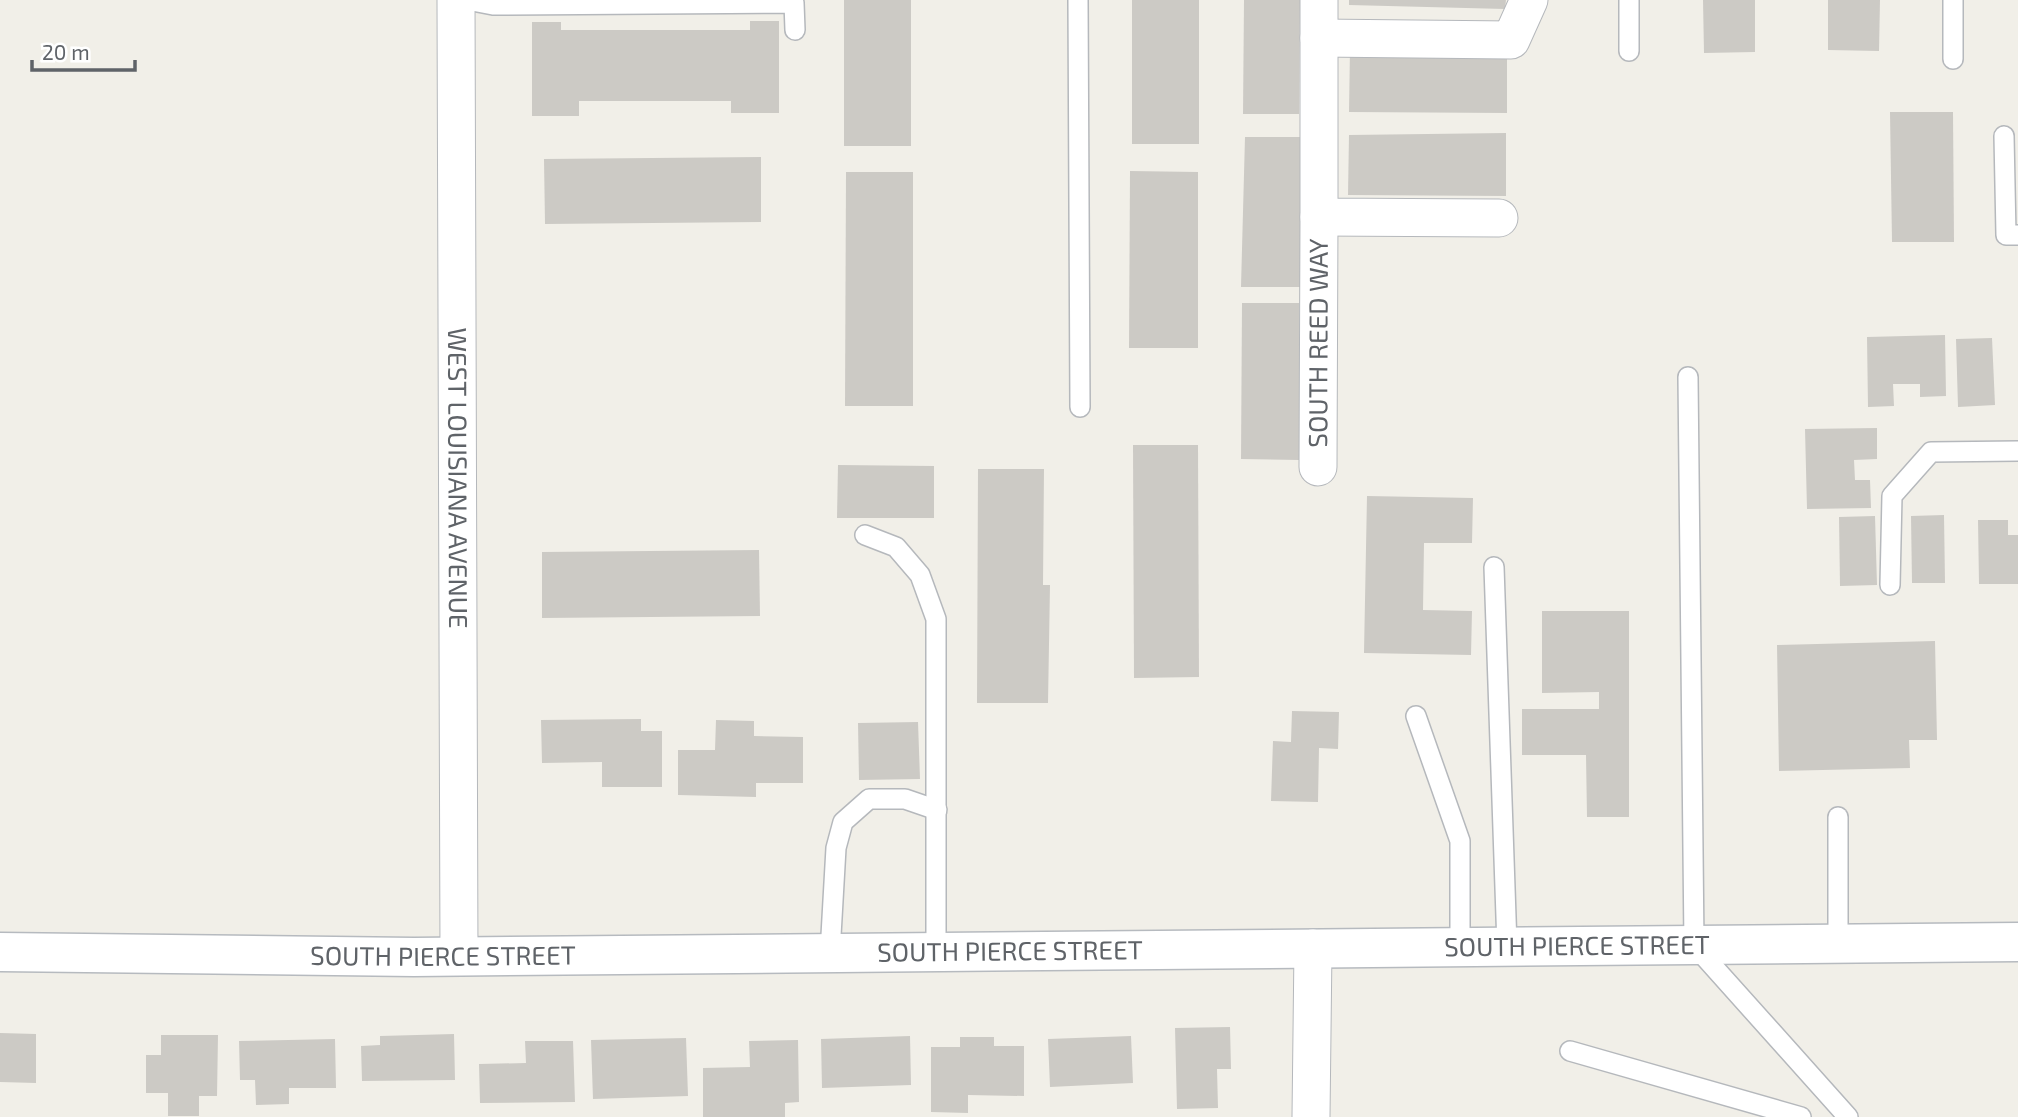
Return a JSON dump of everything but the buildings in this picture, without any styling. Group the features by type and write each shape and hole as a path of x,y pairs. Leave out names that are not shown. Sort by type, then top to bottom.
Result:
{"street":[{"name":"WEST LOUISIANA AVENUE","path":"456,0 459,956"},
{"name":"SOUTH REED WAY","path":"1318,467 1319,0"},
{"path":"1319,38 1511,40 1529,0"},
{"name":"SOUTH REED WAY","path":"1319,217 1499,218"},
{"name":"SOUTH PIERCE STREET","path":"0,952 459,956 2018,942"},
{"path":"1311,1117 1314,948"}],"lane":[{"path":"467,0 493,5 794,3 795,30"},
{"path":"1078,0 1080,407"},
{"path":"1629,0 1629,51"},
{"path":"1953,0 1953,58"},
{"path":"2004,136 2006,235 2018,235"},
{"path":"1688,377 1695,945 1848,1117"},
{"path":"1890,585 1892,496 1931,452 2018,451"},
{"path":"865,535 896,547 904,556 920,575 936,619 936,951"},
{"path":"1494,567 1507,946"},
{"path":"1416,716 1460,841 1460,946"},
{"path":"831,953 836,848 843,822 869,799 905,799 937,810"},
{"path":"1838,817 1838,944"},
{"path":"1570,1051 1801,1117"}]}
